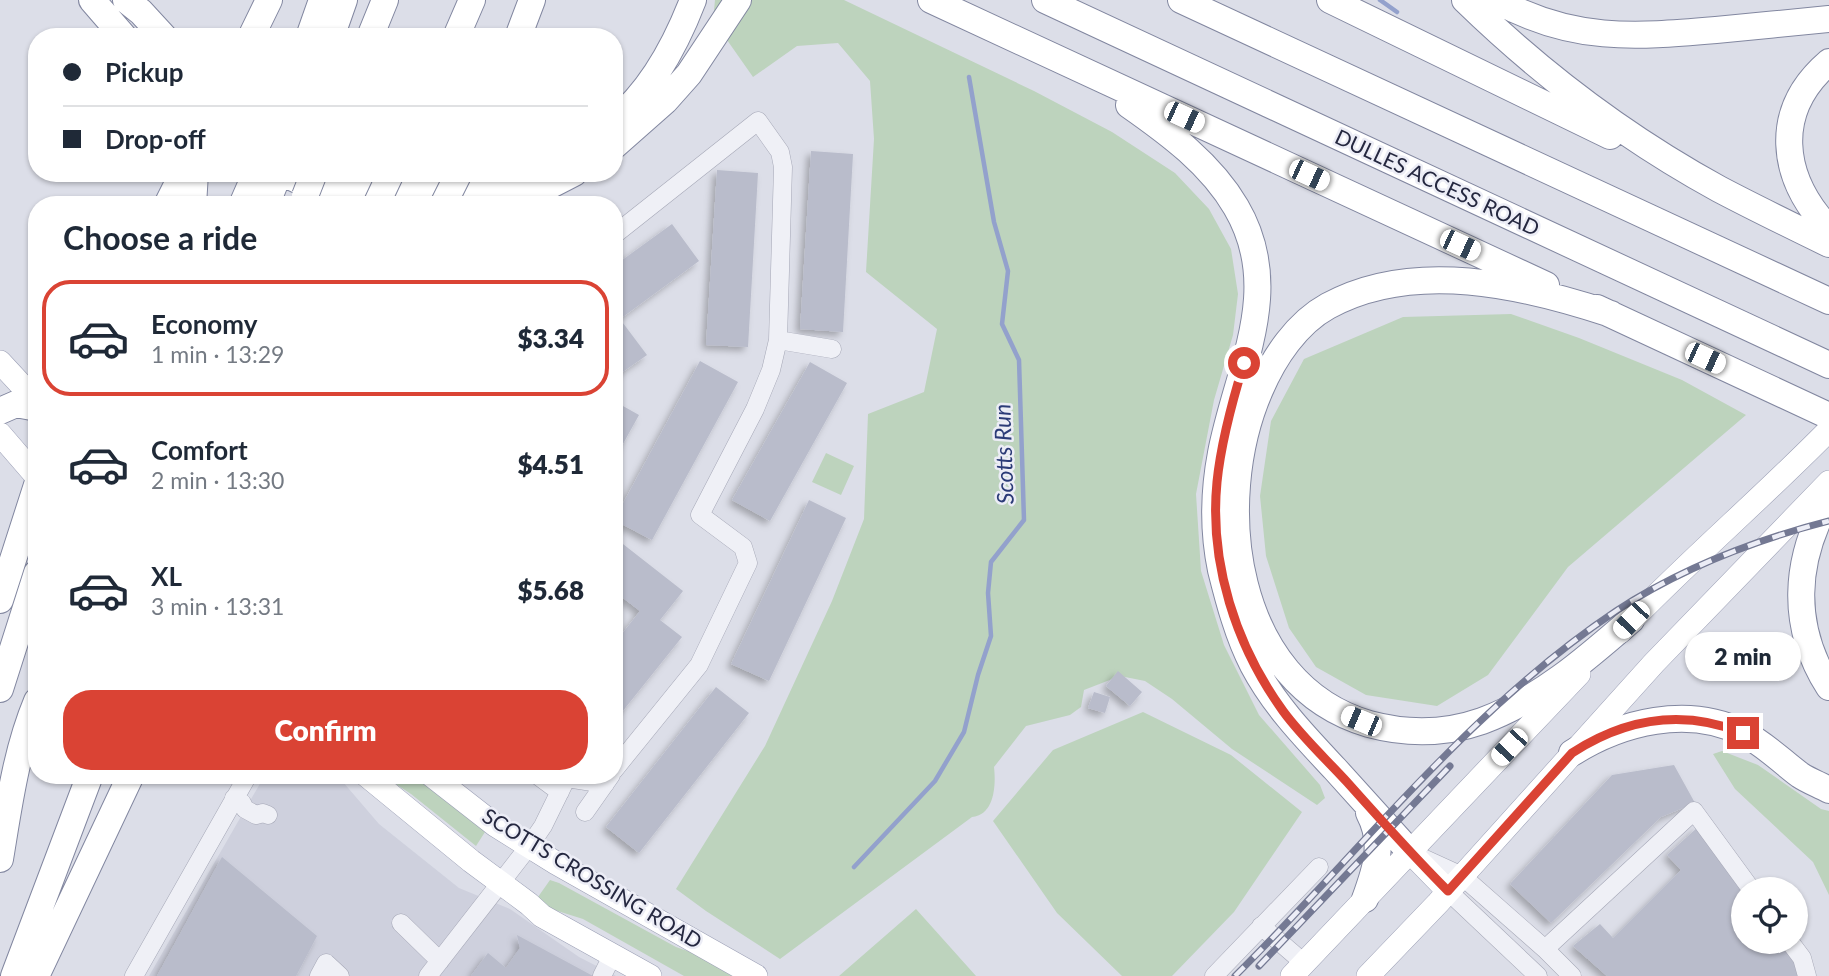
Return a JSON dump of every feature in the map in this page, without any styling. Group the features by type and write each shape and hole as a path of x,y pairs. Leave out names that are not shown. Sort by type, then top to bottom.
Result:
{"highway":[{"path":"255,28 269,0"},
{"path":"312,28 322,0"},
{"path":"334,28 344,0"},
{"path":"374,28 385,0"},
{"path":"460,28 472,0"},
{"path":"522,28 532,0"},
{"path":"623,111 652,80 687,17 693,0"},
{"path":"623,138 665,101 689,74 738,0"},
{"path":"931,0 1829,416"},
{"name":"DULLES ACCESS ROAD","path":"1045,0 1826,364"},
{"path":"1181,0 1829,300"},
{"path":"1330,0 1829,244"},
{"path":"1465,0 1503,36 1569,90 1659,153 1718,188"},
{"path":"1496,0 1546,22 1613,36 1829,19"},
{"path":"123,11 150,28"},
{"path":"1025,44 1108,92 1178,142 1223,188 1237,208 1255,256 1258,306 1221,453 1216,513 1221,567 1241,637 1264,682 1285,714 1410,852"},
{"path":"1829,62 1804,89 1795,108 1788,146 1796,183 1829,229"},
{"path":"252,196 268,182"},
{"path":"273,182 331,196"},
{"path":"372,182 413,188 463,189 489,182"},
{"path":"521,196 557,182"},
{"path":"1611,314 1516,289 1448,281 1370,289 1325,308 1284,347 1256,400 1238,473 1236,528 1241,571 1249,601 1280,662 1304,687 1328,705 1361,721 1385,728 1410,732 1436,731 1492,717 1545,689 1584,661 1631,620"},
{"path":"1829,499 1808,542 1801,573 1801,595 1811,650 1829,687"},
{"path":"0,600 28,513"},
{"path":"0,689 28,601"},
{"path":"1572,753 1609,732 1629,725 1674,719 1697,720 1723,725 1743,733 1769,749 1801,776 1829,790"},
{"path":"0,859 16,765 28,721"},
{"path":"0,961 71,784"},
{"path":"14,976 87,784"},
{"path":"36,976 127,784"},
{"path":"1359,796 1375,827 1378,842 1376,870 1365,899"}],"main road":[{"path":"0,362 25,404"},
{"path":"1298,970 1663,587 1785,475 1829,430"},
{"path":"4,439 28,467"},
{"path":"1368,976 1690,625 1829,482"},
{"path":"377,784 607,966 650,976"},
{"name":"SCOTTS CROSSING ROAD","path":"443,784 495,825 556,863 756,976"},
{"path":"1410,852 1455,883"}],"street":[{"path":"623,227 758,121 780,152 783,167 778,340 771,370 755,409 699,515 743,547 748,563 699,665 623,759"},
{"path":"778,340 832,349"},
{"path":"134,976 238,801 245,784"},
{"path":"428,976 530,845 563,784"},
{"path":"585,812 604,784"},
{"path":"238,801 256,815 266,814"},
{"path":"1545,949 1694,811 1742,877"},
{"path":"1214,976 1319,867"},
{"path":"1455,883 1545,949 1572,976"},
{"path":"1455,883 1538,976"},
{"path":"401,923 440,961"},
{"path":"1261,926 1298,970"},
{"path":"1799,954 1807,976"},
{"path":"319,976 326,963 340,976"}],"shaded area":[{"path":"260,784 345,784 379,824 459,888 510,909 579,957 616,976 149,976"}],"green space":[{"path":"715,0 844,0 1034,91 1112,132 1175,173 1209,209 1231,249 1238,294 1233,335 1214,400 1196,494 1201,571 1224,645 1259,715 1320,785 1325,798 1317,805 1232,749 1172,699 1145,681 1120,676 1084,690 1081,707 1070,715 1026,726 994,767 994,790 990,805 985,811 972,817 780,959 676,889 765,746 832,601 864,519 868,414 924,392 937,329 866,272 874,139 870,81 838,43 797,46 753,77 713,20"},
{"path":"1511,314 1682,380 1746,415 1568,567 1488,675 1437,706 1366,695 1316,667 1289,628 1266,556 1260,496 1271,421 1304,359 1403,317"},
{"path":"826,453 854,466 841,495 812,482"},
{"path":"1143,712 1231,755 1302,812 1234,912 1172,976 1122,976 1057,913 993,821 1053,750"},
{"path":"1722,751 1758,765 1821,809 1829,811 1829,895 1813,862 1735,789 1713,754"},
{"path":"396,784 431,784 455,803 485,832 476,846"},
{"path":"550,880 676,947 720,962 735,976 684,976 583,919 545,907 538,897"},
{"path":"916,909 976,976 839,976"}],"building":[{"path":"811,151 853,154 843,332 800,329"},
{"path":"717,170 758,173 748,347 706,345"},
{"path":"672,224 699,261 623,317 623,259"},
{"path":"623,323 647,355 623,372"},
{"path":"700,361 738,382 652,540 623,525 623,503"},
{"path":"810,362 847,383 770,521 732,500"},
{"path":"623,406 639,415 623,444"},
{"path":"809,500 846,518 769,681 731,664"},
{"path":"623,544 683,591 660,620 682,637 623,711 623,633 640,611 623,598"},
{"path":"1118,671 1142,692 1130,706 1106,686"},
{"path":"716,687 749,713 639,853 606,827"},
{"path":"1094,692 1110,697 1105,713 1088,708"},
{"path":"1674,765 1695,803 1661,817 1551,923 1510,884 1612,775"},
{"path":"1698,827 1734,877 1731,877 1731,954 1794,954 1800,976 1607,976 1573,946 1600,924 1613,938 1681,870 1667,855"},
{"path":"222,857 317,936 296,976 157,976"},
{"path":"517,935 593,976 471,976 488,953 506,968 520,948"}],"waterway":[{"path":"1380,0 1397,12"},
{"name":"Scotts Run","path":"854,867 935,781 964,732 991,636 988,593 991,562 1024,520 1019,360 1002,324 1008,271 994,222 969,77"}],"railway":[{"path":"1235,976 1464,737 1512,692 1563,650 1616,611 1692,569 1773,537 1829,521"},
{"path":"1259,966 1450,766"}],"route":[{"path":"1244,363 1221,453 1216,513 1221,567 1241,637 1253,664 1285,714 1448,891 1572,753 1592,740 1629,725 1674,719 1723,725 1743,733"}]}
